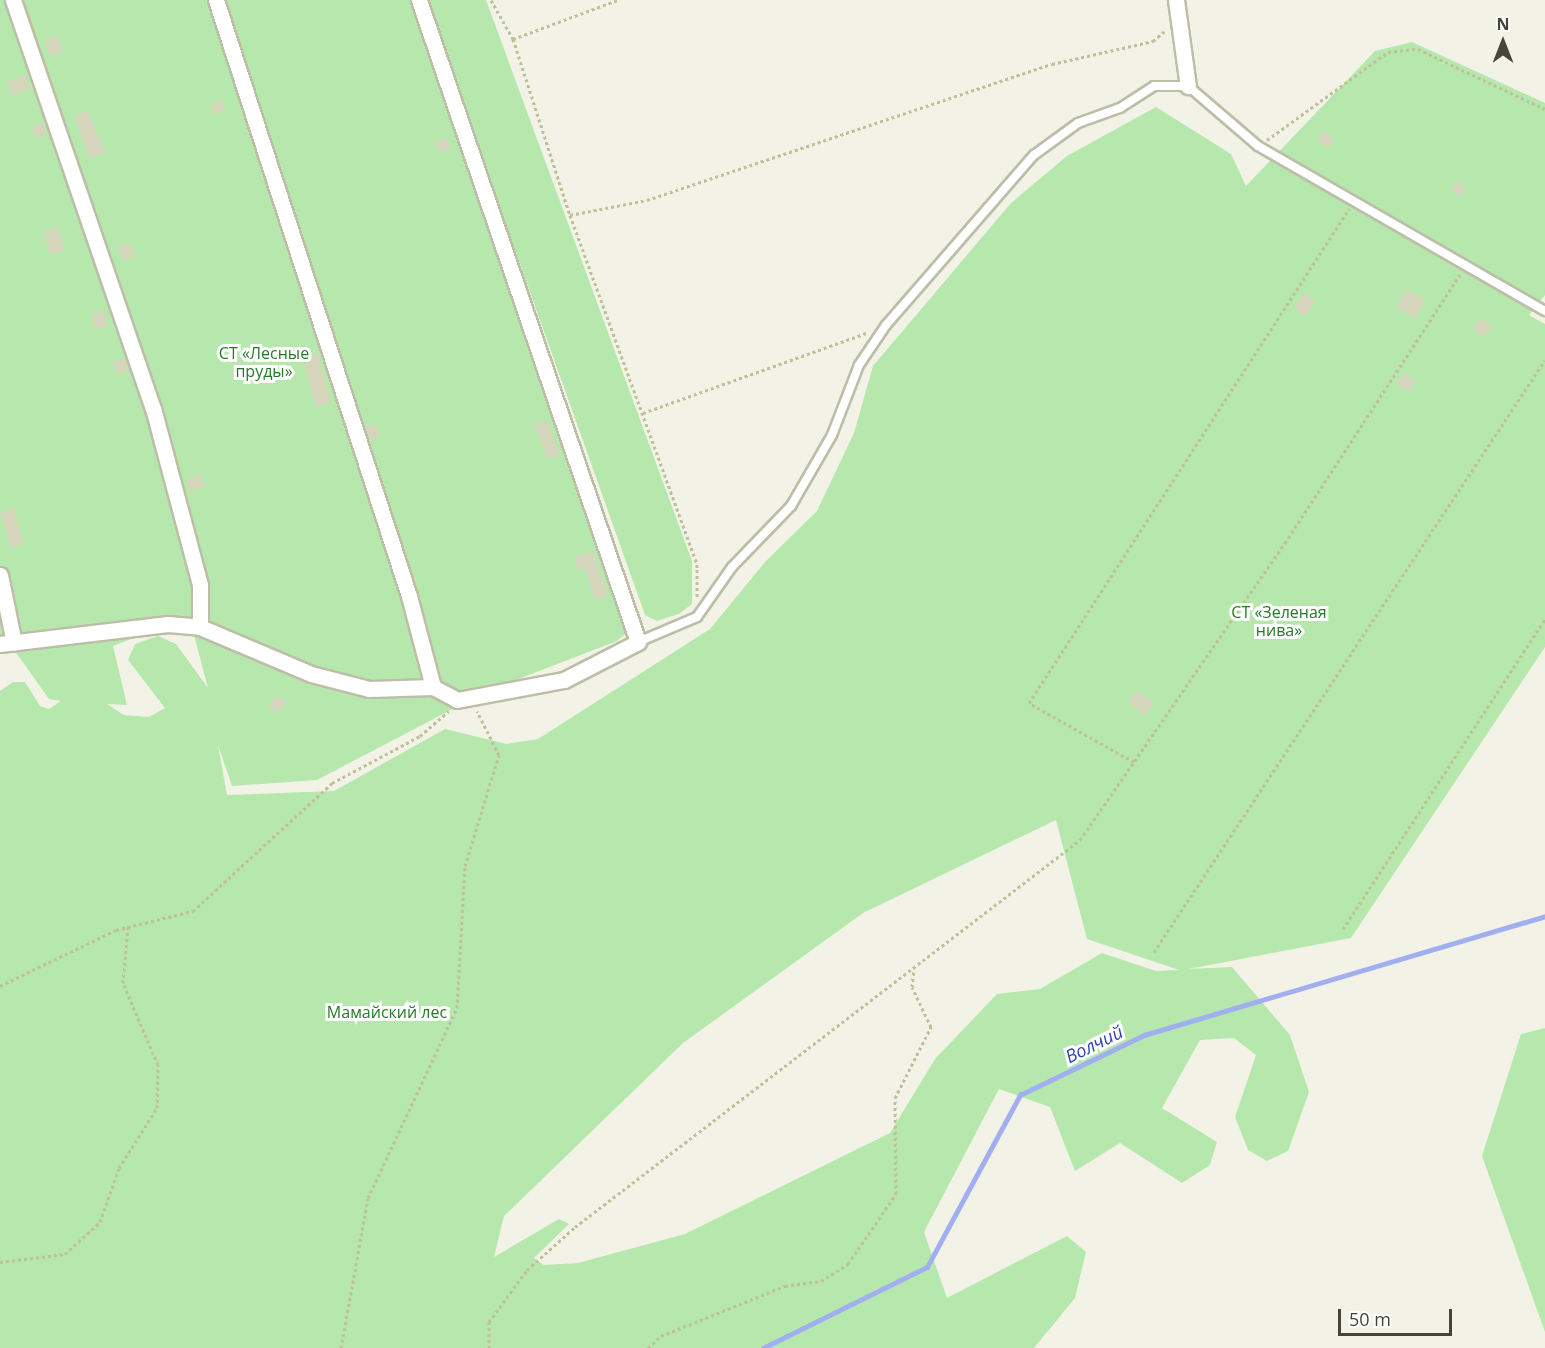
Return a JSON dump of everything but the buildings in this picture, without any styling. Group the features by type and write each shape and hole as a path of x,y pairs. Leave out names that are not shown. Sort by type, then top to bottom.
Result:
{"street":[{"path":"13,0 153,408 200,585 200,627"},
{"path":"216,0 409,596 433,687"},
{"path":"0,575 7,643 168,624 200,627 323,677 369,688 433,687 463,700 564,680 638,642 418,0"},
{"path":"1176,0 1188,86"}],"lane":[{"path":"638,642 697,617 732,567 791,506 832,435 859,365 886,325 1034,155 1078,123 1120,108 1154,86 1188,86 1258,146 1353,203 1545,311"}],"path":[{"path":"491,0 513,39 570,215 697,564 697,617"},
{"path":"513,39 618,0"},
{"path":"570,215 647,200 1052,64 1153,41 1179,20"},
{"path":"1258,146 1388,52 1418,49 1545,109"},
{"path":"1134,762 1029,703 1353,203"},
{"path":"489,1348 489,1322 527,1270 575,1227 1080,840 1466,266"},
{"path":"643,413 886,325"},
{"path":"1154,952 1545,360"},
{"path":"1344,929 1545,618"},
{"path":"0,986 128,927 193,911 297,811 332,783 420,736 444,719 463,700 499,755 465,866 458,1008 368,1198 340,1348"},
{"path":"0,1262 65,1254 100,1222 119,1168 158,1108 158,1065 123,983 128,927"},
{"path":"648,1348 661,1336 785,1286 821,1281 848,1264 896,1194 895,1098 931,1027 912,987 914,969"}],"green space":[{"path":"0,0 414,0 638,623 617,641 487,691 317,780 232,786 218,745 227,795 334,791 445,729 507,744 538,739 710,629 765,562 817,511 854,433 873,366 1011,203 1067,156 1156,107 1231,154 1246,186 1375,51 1412,42 1545,103 1545,295 1529,315 1545,324 1545,647 1351,938 1189,969 1232,967 1290,1035 1309,1092 1288,1151 1267,1161 1248,1150 1235,1117 1256,1055 1234,1038 1200,1040 1162,1108 1217,1142 1210,1165 1182,1183 1120,1143 1075,1171 1050,1107 999,1089 924,1232 947,1298 1067,1236 1086,1252 1075,1298 1034,1348 0,1348 0,691 13,682 25,682 40,706 49,709 61,701 49,699 5,637 0,638","holes":["189,616 208,688 176,644 158,636 135,644 128,660 165,708 149,717 124,715 107,704 127,705 113,646","1056,820 1087,939 1179,970 1156,971 1102,953 1040,989 997,994 935,1059 890,1133 685,1234 578,1263 544,1265 534,1258 569,1224 559,1219 494,1257 504,1216 683,1043 863,913"]},
{"path":"426,0 486,0 692,561 692,604 679,614 657,621 645,615"},
{"path":"1545,1028 1545,1332 1482,1156 1521,1034"}],"waterway":[{"name":"Волчий","path":"763,1348 927,1267 1020,1095 1144,1035 1545,916"}],"park label":[{"name":"СТ «Лесные пруды»","path":"264,362"},
{"name":"СТ «Зеленая нива»","path":"1279,621"},
{"name":"Мамайский лес","path":"387,1012"}]}
